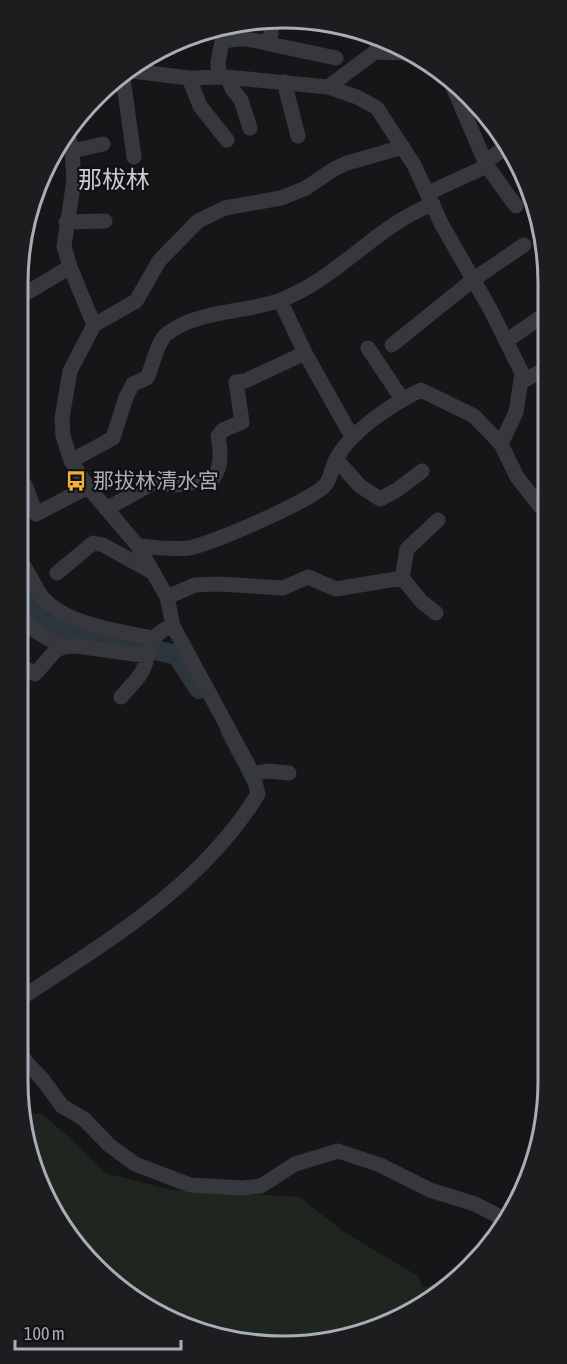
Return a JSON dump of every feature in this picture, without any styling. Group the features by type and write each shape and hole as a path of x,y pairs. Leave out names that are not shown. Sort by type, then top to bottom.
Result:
{"street":[{"path":"270,45 271,29"},
{"path":"250,128 241,100 223,76 218,62 222,42 232,38 248,39 336,58"},
{"path":"328,87 376,46"},
{"path":"139,73 189,78 223,76 328,87 357,97 377,108 403,147 431,198 442,225 474,279 522,373 516,412 501,444"},
{"path":"189,78 200,106 227,140"},
{"path":"284,82 298,136"},
{"path":"124,84 134,157"},
{"path":"457,97 487,166 516,206"},
{"path":"70,143 103,144"},
{"path":"70,144 74,180 64,246 70,267 94,325"},
{"path":"28,993 136,922 177,888 243,820 258,794 254,774 173,626 167,597 154,573 138,546 88,487 71,460 63,435 62,418 70,371 94,325 136,301 159,261 198,220 225,208 281,198 306,188 347,163 403,147"},
{"path":"71,460 112,438 126,397 133,384 147,378 158,346 166,334 191,321 254,308 280,300 336,270 375,238 431,198 487,166 489,159 501,151"},
{"path":"66,222 105,220"},
{"path":"392,345 474,279 524,245"},
{"path":"28,292 70,267"},
{"path":"280,300 305,353 353,436"},
{"path":"506,341 538,320"},
{"path":"368,348 402,399"},
{"path":"106,510 155,482 175,485 213,479 218,473 221,450 218,436 224,430 242,422 236,382 245,381 305,353"},
{"path":"521,382 538,373"},
{"path":"138,546 189,548 233,532 314,495 326,484 336,459 353,436 402,399 421,390 474,416 501,444 517,477 538,504"},
{"path":"336,459 360,486 380,499 397,490 422,471"},
{"path":"28,493 36,514 88,487"},
{"path":"436,613 422,602 402,578 407,549 438,520"},
{"path":"57,573 93,543 103,545 154,573"},
{"path":"28,571 43,598 70,617 88,624 153,638"},
{"path":"167,597 195,585 284,588 308,577 336,589 402,578"},
{"path":"28,624 38,634 64,647"},
{"path":"121,697 140,674 153,638 162,628 173,626"},
{"path":"28,670 35,674 56,650 64,647 76,646 148,656"},
{"path":"254,774 267,771 289,773"},
{"path":"28,1064 62,1106 84,1119 109,1145 135,1164 190,1185 242,1188 261,1186 295,1164 339,1151 381,1165 430,1190 475,1204 499,1216"}],"shaded area":[{"path":"31,1113 42,1114 105,1173 172,1190 300,1197 344,1232 418,1276 423,1288 442,1281 425,1293 381,1316 349,1327 317,1333 284,1336 234,1331 186,1316 128,1283 103,1261 81,1236 48,1178 37,1146"}],"waterway":[{"path":"28,601 41,621 71,634 141,647"},
{"path":"159,651 177,655 199,689"},
{"path":"222,732 248,782"}],"place":[{"name":"那拔林清水宮","path":"76,481"}],"district":[{"name":"那柭林","path":"114,180"}]}
